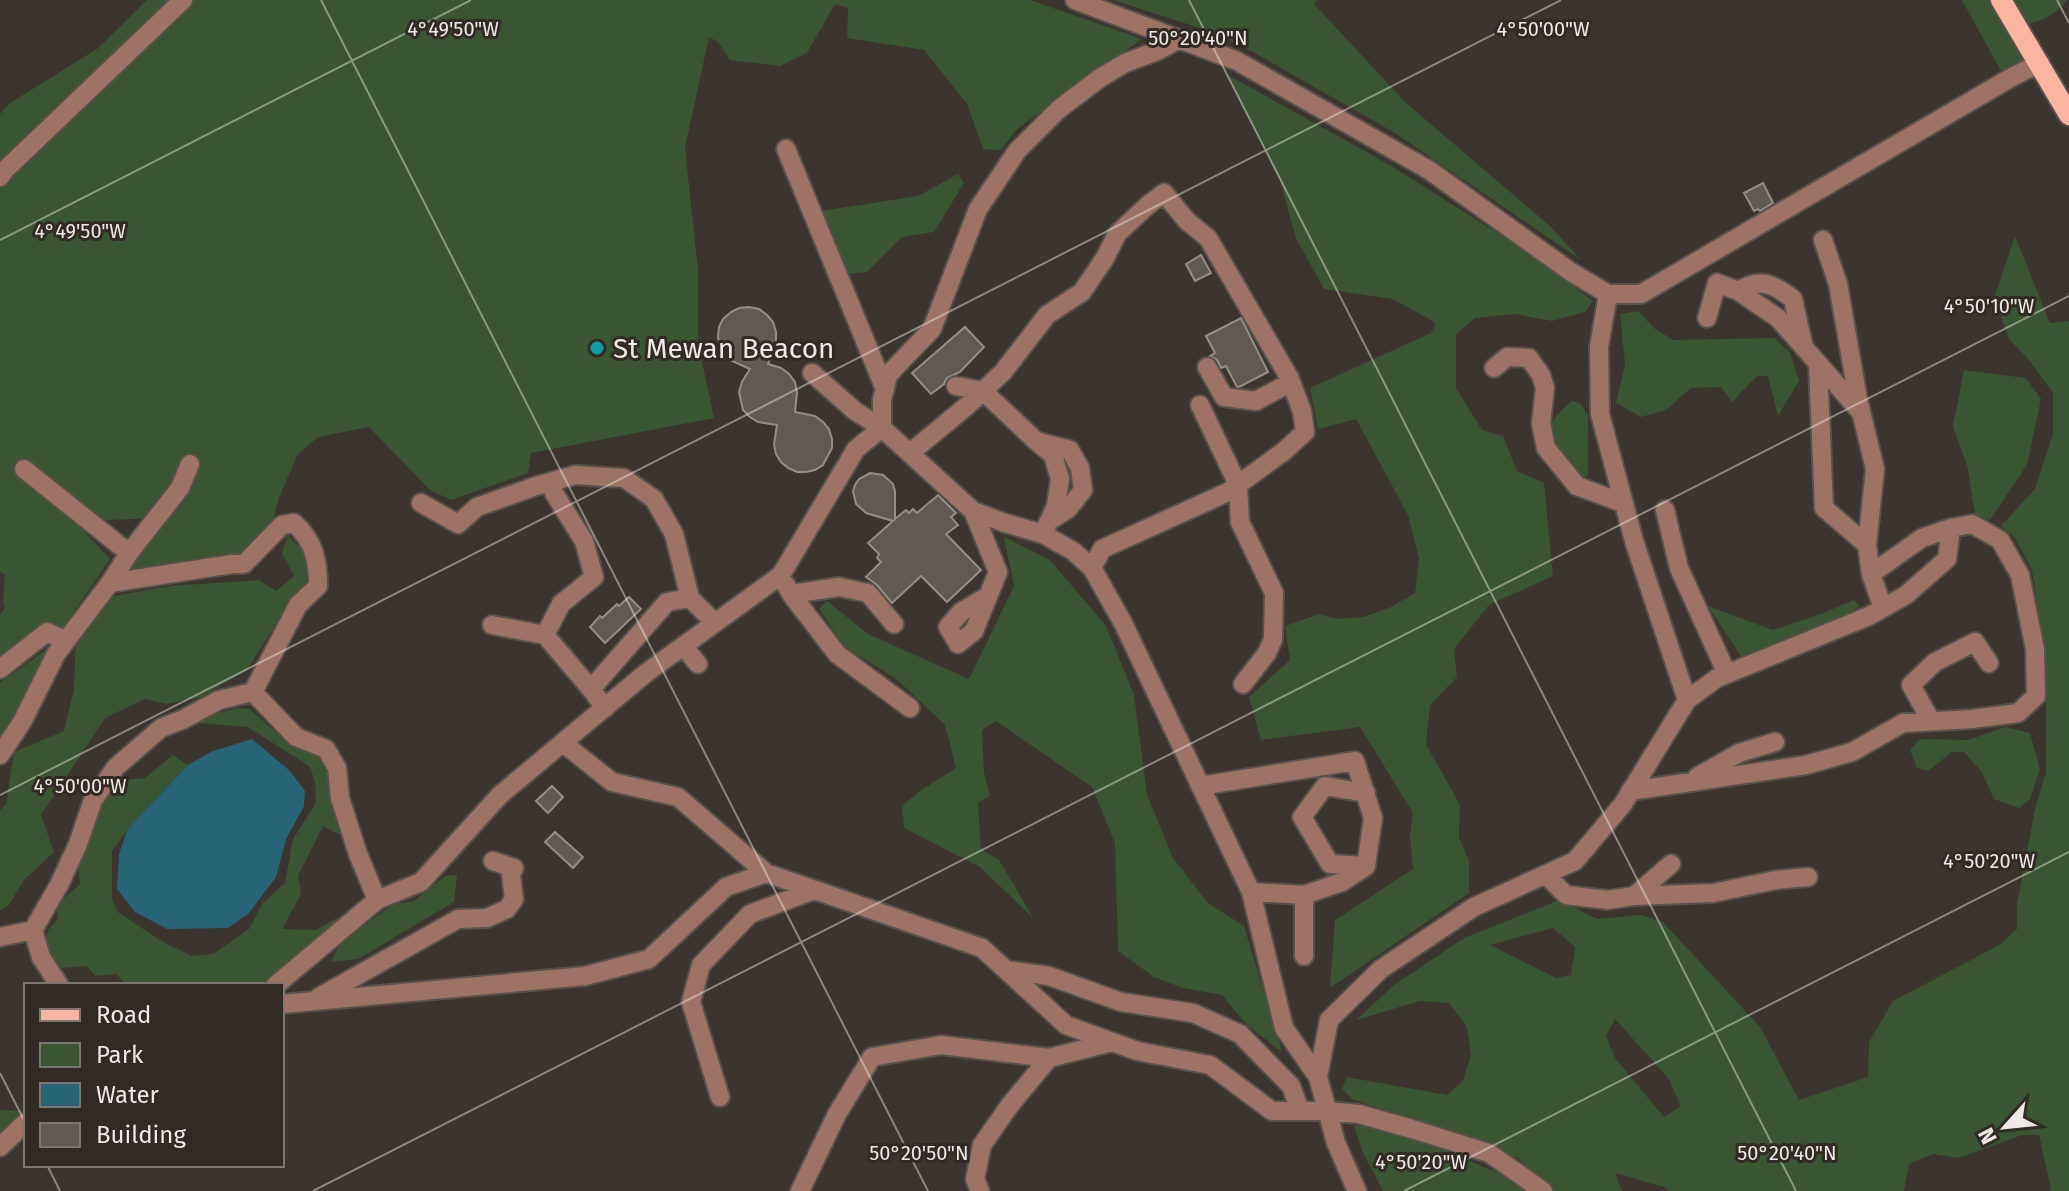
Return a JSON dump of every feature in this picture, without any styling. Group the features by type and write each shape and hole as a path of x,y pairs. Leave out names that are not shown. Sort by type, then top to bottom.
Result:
{"main road":[{"path":"2001,0 2069,115"}],"street":[{"path":"0,177 183,0"},
{"path":"1075,0 1237,61 1429,170 1571,272 1608,294 1641,294 2040,63"},
{"path":"882,428 882,400 888,375 932,329 978,209 1017,151 1059,109 1100,78 1179,39"},
{"path":"786,149 885,389"},
{"path":"910,453 1003,372 1047,315 1082,292 1117,234 1164,193 1187,221 1208,238 1291,382 1302,411 1305,432 1228,492 1102,549 1092,568"},
{"path":"1823,240 1838,284 1875,469 1867,545 1871,574 1883,608"},
{"path":"1707,318 1717,283 1738,291 1778,318 1862,413"},
{"path":"1608,294 1599,347 1600,414 1634,541 1687,700"},
{"path":"1494,368 1507,357 1529,358 1541,375 1545,388 1541,423 1546,448 1577,486 1623,503"},
{"path":"1818,364 1824,508 1867,545"},
{"path":"1207,367 1224,397 1256,401 1291,382"},
{"path":"812,373 855,411 882,428 973,511 1005,523 1046,527 1092,568 1123,623 1251,892 1284,1028 1318,1077 1336,1143 1357,1191"},
{"path":"956,386 983,391 1053,455 1060,479 1056,506 1046,527"},
{"path":"1200,405 1238,485 1240,522 1274,593 1273,639 1267,653 1243,684"},
{"path":"278,983 377,900 421,882 500,795 646,673 781,575 856,449 882,428"},
{"path":"0,755 22,722 56,654 180,488 190,464"},
{"path":"24,469 129,553"},
{"path":"421,503 458,524 477,507 575,475 624,478 654,499 674,534 690,598 715,623"},
{"path":"545,635 561,604 594,577 584,541 554,493 551,482"},
{"path":"1665,510 1679,568 1727,674"},
{"path":"973,511 998,572 988,596"},
{"path":"58,983 41,957 33,930 78,844 93,800 116,767 161,728 219,700 253,692 298,605 318,586 318,574 312,543 294,523 282,525 244,564 110,583"},
{"path":"1630,791 1806,765 1852,752 1903,723 2018,713 2036,696 2035,649 2020,575 2000,540 1972,524 1951,528 1922,538 1871,574"},
{"path":"1318,1077 1329,1020 1381,969 1474,907 1575,861 1623,804 1687,700 1717,678 1869,616 1906,595 1947,559 1951,528"},
{"path":"781,575 791,594 837,654 910,708"},
{"path":"791,594 839,587 868,593 894,624"},
{"path":"591,689 667,602 690,598"},
{"path":"492,625 545,635 605,708"},
{"path":"0,669 47,632 66,641"},
{"path":"1931,721 1911,685 1935,662 1975,642 1989,663"},
{"path":"683,646 698,664"},
{"path":"253,692 296,737 326,749 337,768 340,798 377,900"},
{"path":"1688,783 1739,753 1775,742"},
{"path":"563,743 612,782 678,797 766,873 982,948 1066,1025 1137,1051 1210,1065 1272,1111 1359,1114 1489,1153 1543,1191"},
{"path":"1200,786 1355,761 1373,818 1366,866 1342,882 1304,895 1251,892"},
{"path":"1366,793 1325,786 1302,817 1330,864 1366,866"},
{"path":"313,1000 458,919 487,918 507,909 514,899 511,874 514,868 493,861"},
{"path":"1634,896 1671,864"},
{"path":"284,1004 585,976 649,959 726,887 766,873"},
{"path":"1546,875 1566,895 1608,900 1713,893 1808,877"},
{"path":"720,1097 691,1002 701,965 750,914 814,890"},
{"path":"1304,895 1304,956"},
{"path":"0,937 33,930"},
{"path":"1006,970 1049,976 1121,1002 1193,1013 1240,1034 1291,1086 1300,1111"},
{"path":"800,1191 837,1114 872,1057 941,1045 1049,1058 1112,1042"},
{"path":"980,1191 975,1179 982,1145 1049,1058"},
{"path":"0,1147 24,1124"}],"green space":[{"path":"147,0 1030,0 1142,39 1017,129 1001,150 983,149 967,104 924,50 847,38 848,8 835,4 807,53 780,66 730,60 718,42 709,37 685,148 698,270 698,343 714,418 531,453 528,473 451,500 430,490 369,427 318,437 298,454 278,500 273,522 245,553 129,571 165,518 75,521 110,559 63,628 42,626 0,659 0,615 5,608 5,575 0,572 0,114 10,103 97,49"},
{"path":"1113,0 1317,0 1314,4 1406,103 1550,226 1581,260 1395,133 1253,52 1215,33"},
{"path":"1962,0 2001,0 2040,63 2012,77 2000,69"},
{"path":"2013,0 2067,0 2050,15 2028,24"},
{"path":"1226,74 1388,164 1537,258 1593,301 1585,312 1552,321 1515,314 1475,318 1456,334 1456,388 1482,430 1503,436 1517,471 1544,483 1553,576 1489,605 1454,649 1457,677 1430,705 1426,744 1460,805 1459,837 1469,861 1469,893 1330,988 1335,920 1413,869 1410,836 1413,813 1360,727 1261,740 1249,697 1290,660 1285,626 1319,614 1336,619 1363,617 1389,608 1415,593 1419,558 1408,515 1356,419 1318,429 1310,388 1431,333 1436,323 1393,299 1324,289 1296,238 1280,180"},
{"path":"958,174 964,183 934,232 902,237 867,272 846,274 821,211 918,196"},
{"path":"2015,236 2050,323 2069,321 2069,1191 2050,1191 2039,1135 2022,1135 1959,1158 1933,1154 1909,1164 1904,1191 1668,1191 1667,1188 1615,1173 1622,1191 1552,1191 1518,1158 1352,1099 1342,1089 1347,1077 1447,1095 1463,1081 1471,1055 1467,1027 1449,1003 1420,1001 1356,1020 1394,985 1464,938 1559,900 1597,919 1641,915 1663,922 1760,1027 1799,1100 1868,1077 1869,1042 1893,1001 2001,944 2017,929 2017,904 2035,809 2046,772 2046,702 2041,632 2032,570 2015,538 2001,526 2035,489 2053,434 2053,393 2009,339 1994,298","holes":["1553,928 1575,947 1571,975 1556,978 1490,945","1615,1019 1668,1078 1681,1106 1664,1117 1615,1058 1606,1036"]},
{"path":"1638,311 1654,328 1673,340 1774,338 1790,353 1799,381 1778,416 1768,376 1757,376 1732,402 1721,387 1691,388 1666,410 1641,417 1616,403 1625,364 1620,314"},
{"path":"1964,370 2026,378 2041,399 2027,465 1990,520 1975,516 1968,469 1953,426"},
{"path":"1572,401 1581,404 1588,415 1588,475 1581,481 1554,451 1548,433 1551,423"},
{"path":"288,535 303,551 310,581 286,608 247,670 201,697 166,704 145,699 105,718 41,815 54,852 24,880 9,905 0,910 0,810 6,804 14,752 64,731 74,689 76,639 114,596 169,586 259,580 276,591 294,576 282,553"},
{"path":"1004,537 1050,560 1106,626 1134,695 1147,795 1173,858 1208,903 1244,926 1282,1052 1248,1026 1222,995 1183,988 1154,977 1118,951 1115,843 1092,787 996,721 982,730 984,772 990,796 978,803 981,849 999,860 1034,919 980,867 904,828 902,806 956,768 945,725 895,678 846,648 819,609 827,601 868,634 969,679 1014,586"},
{"path":"1854,600 1859,606 1827,628 1742,658 1708,606 1773,630"},
{"path":"51,646 22,704 0,737 0,683"},
{"path":"238,708 250,709 292,747 318,757 329,776 340,835 323,826 298,876 301,894 282,929 316,930 346,913 346,919 268,983 125,983 116,974 95,976 87,966 60,968 45,944 48,930 58,919 56,906 80,884 78,859 83,839 94,817 121,780 145,778 173,755 188,765 127,830 112,851 112,899 118,912 163,942 192,956 213,954 249,929 262,904 285,883 293,839 316,803 315,782 310,767 248,727 197,723 217,713"},
{"path":"2005,727 2030,733 2040,769 2030,799 2019,808 1994,799 1981,771 1964,752 1952,752 1928,771 1917,768 1910,750 1920,739 1968,740"},
{"path":"457,875 454,902 358,959 331,962 340,943 392,905 414,901 445,876"},
{"path":"0,1110 22,1111 0,1132"},
{"path":"1371,1125 1499,1173 1526,1191 1383,1191 1363,1153 1354,1126"}],"water":[{"path":"252,739 290,771 305,791 304,806 286,839 276,877 248,914 228,928 167,929 135,912 117,889 119,854 127,830 188,765 213,751"}],"building":[{"path":"1763,183 1773,203 1754,211 1744,193"},
{"path":"1201,255 1211,273 1195,281 1186,264"},
{"path":"739,308 759,309 773,322 776,341 768,364 781,368 795,382 795,412 815,416 829,429 832,448 823,465 815,470 797,472 788,468 776,454 777,425 758,422 743,410 739,392 750,369 725,355 718,337 723,319"},
{"path":"1241,318 1268,372 1237,387 1226,366 1221,368 1217,360 1210,356 1215,353 1206,336"},
{"path":"965,327 984,347 960,372 947,378 931,394 912,373"},
{"path":"870,473 883,475 893,484 895,519 906,510 909,513 913,509 917,513 938,495 956,513 951,517 958,525 946,534 981,570 947,602 921,576 892,603 866,577 881,562 877,558 879,554 868,543 893,521 866,513 856,504 855,485"},
{"path":"629,597 641,609 605,643 590,627 600,616 602,618"},
{"path":"552,786 563,797 548,813 536,801"},
{"path":"555,832 583,857 573,868 545,842"}],"place":[{"name":"St Mewan Beacon","path":"597,348"}]}
